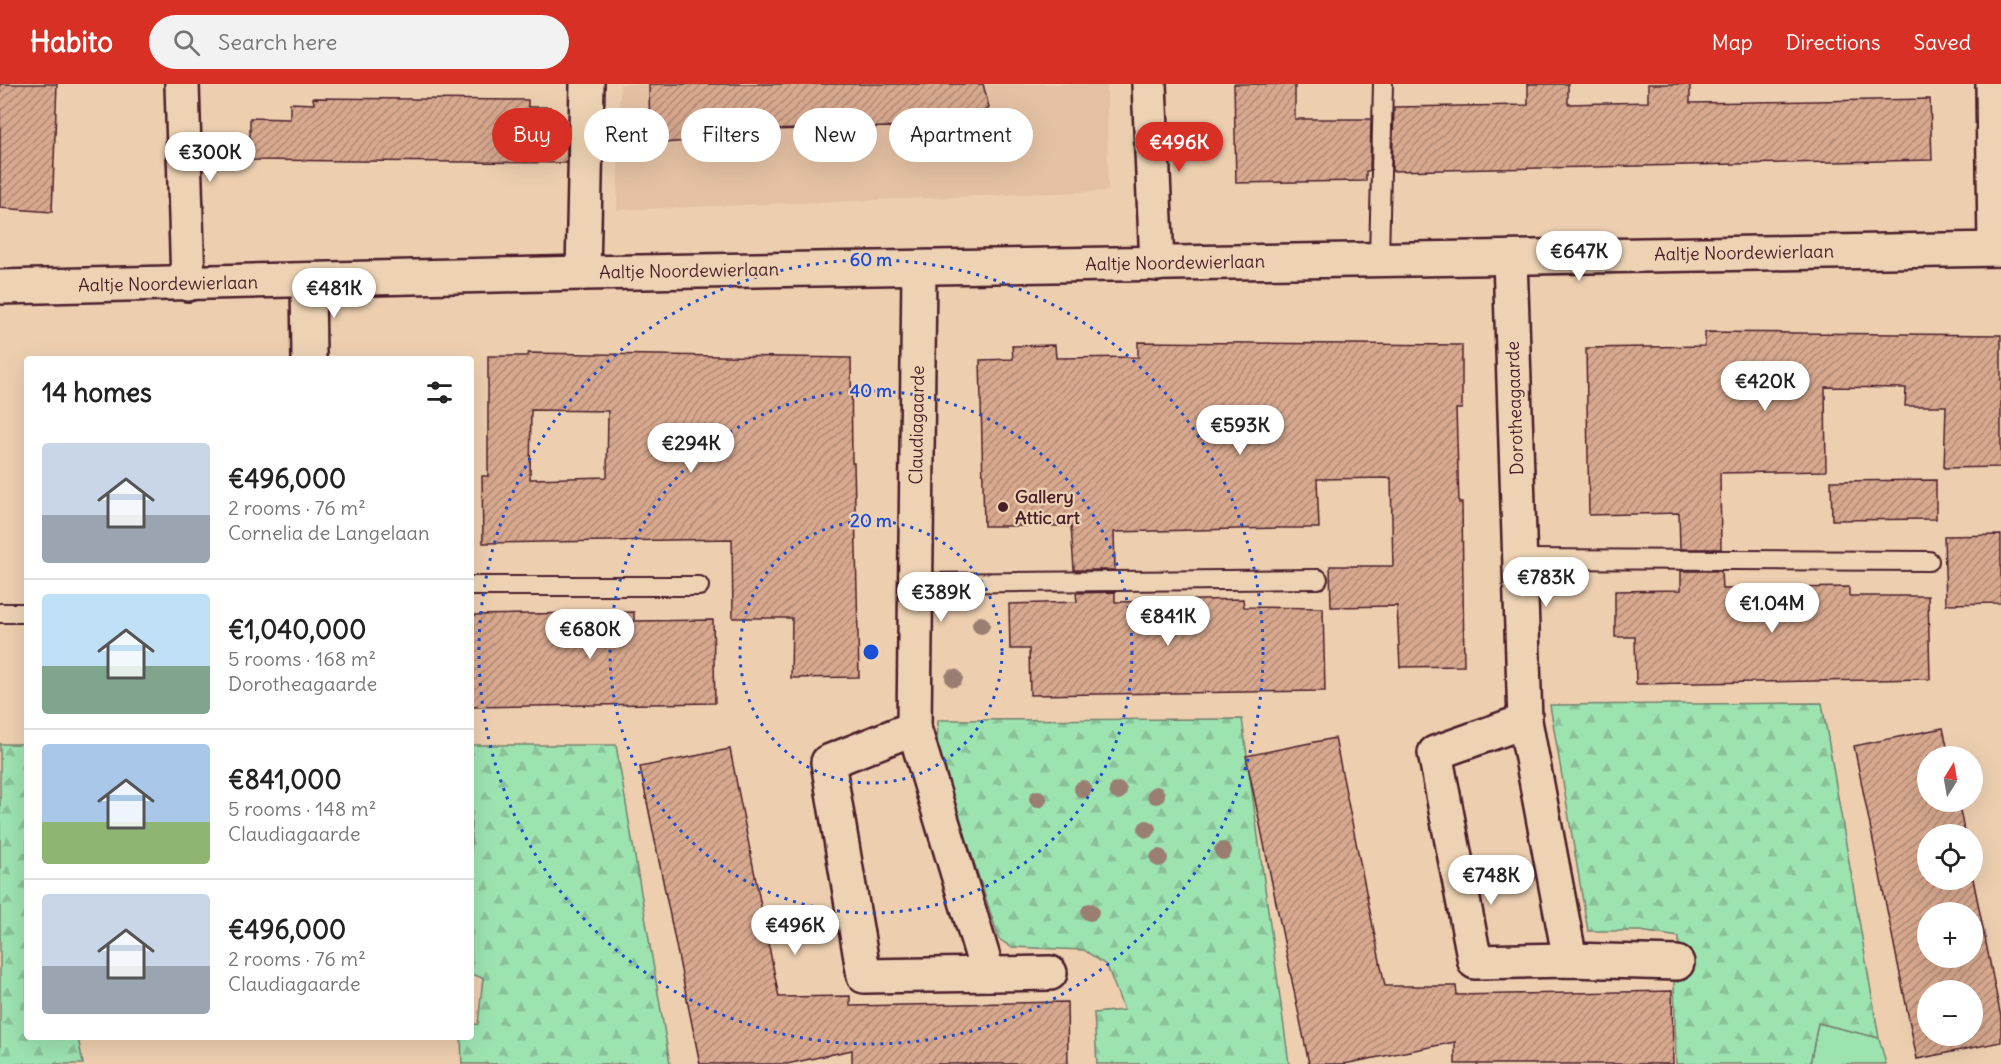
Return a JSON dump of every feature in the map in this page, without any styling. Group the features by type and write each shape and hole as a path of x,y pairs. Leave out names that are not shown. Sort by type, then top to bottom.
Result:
{"street":[{"path":"182,84 188,284"},
{"path":"584,273 587,84"},
{"path":"1149,84 1157,264"},
{"path":"1993,84 1998,249"},
{"name":"Aaltje Noordewierlaan","path":"0,287 584,273 1998,249"},
{"name":"Dorotheagaarde","path":"1510,258 1525,721 1570,960"},
{"name":"Claudiagaarde","path":"919,268 914,728 988,974"},
{"path":"308,280 309,356"},
{"path":"1525,721 1435,753 1476,962 1570,960 1677,963"},
{"path":"914,728 828,762 864,976 1050,973"}],"lane":[{"path":"1379,259 1383,84"},
{"path":"1519,559 1929,561"},
{"path":"916,583 1318,579"},
{"path":"474,586 699,586"},
{"path":"0,613 24,613"}],"shaded area":[{"path":"620,84 1107,84 1108,191 617,210 618,162 669,162 669,108 619,108"}],"green space":[{"path":"1822,703 1879,1038 1818,1023 1810,1064 1676,1064 1674,981 1678,982 1679,937 1640,931 1588,931 1550,705"},
{"path":"1242,719 1289,1064 1097,1064 1094,1013 1124,1010 1107,966 1084,950 1011,947 999,939 937,749 938,720"},
{"path":"0,744 24,744 24,1040 79,1040 83,1064 0,1064"},
{"path":"474,745 616,745 670,1064 462,1064 461,1040 474,1040 474,1025 478,1024 483,978 474,975"},
{"path":"1818,1023 1879,1038 1886,1064 1810,1064"}],"building":[{"path":"0,84 57,84 52,212 0,208"},
{"path":"649,84 983,84 989,107 889,108 889,127 877,127 877,108 793,108 793,129 781,130 781,108 681,108 681,142 669,143 669,108 649,108"},
{"path":"1234,84 1295,84 1295,119 1371,119 1370,171 1366,171 1366,181 1236,183"},
{"path":"1528,84 1568,84 1568,104 1648,102 1648,84 1690,84 1690,103 1930,99 1932,160 1392,171 1394,107 1528,105"},
{"path":"313,98 528,100 528,107 550,108 492,108 492,162 567,163 250,160 250,118 290,119 290,103 314,104"},
{"path":"1705,332 2001,335 2001,467 1944,468 1946,406 1905,406 1906,388 1825,387 1826,471 1720,473 1721,549 1680,549 1679,513 1589,515 1586,348 1705,346"},
{"path":"1138,342 1462,345 1462,409 1456,409 1459,503 1462,503 1464,666 1400,667 1397,606 1331,607 1330,566 1393,566 1391,478 1317,479 1319,528 1114,532 1115,570 1074,570 1071,526 984,526 980,360 1013,359 1012,346 1055,345 1056,358 1138,357"},
{"path":"528,353 851,358 859,677 791,678 792,618 733,618 732,539 483,543 482,476 488,476 488,356 528,356","holes":["531,410 608,411 607,477 530,479"]},
{"path":"1936,480 1936,519 1832,520 1831,481"},
{"path":"2001,535 2001,603 1946,604 1944,536"},
{"path":"1681,571 1721,571 1722,589 1849,587 1849,596 1928,596 1930,679 1636,684 1635,637 1615,637 1615,591 1681,590"},
{"path":"1115,592 1115,602 1243,599 1244,607 1323,608 1325,691 1030,695 1029,649 1010,649 1009,604 1077,602 1076,593"},
{"path":"634,612 634,621 713,620 715,703 474,707 474,615"},
{"path":"1943,728 1947,746 1917,746 1917,812 1960,812 1963,824 1917,824 1917,890 1975,890 1978,902 1917,902 1917,968 1983,968 1983,928 2001,1017 2001,1042 1983,1046 1983,980 1917,980 1917,1046 1981,1046 1917,1059 1854,746"},
{"path":"1335,738 1385,986 1456,986 1457,995 1672,991 1673,1064 1455,1064 1455,1042 1344,1064 1309,1064 1246,756"},
{"path":"730,749 779,997 850,996 850,1006 1067,1002 1068,1064 852,1064 852,1050 787,1064 700,1064 640,767"}],"place":[{"name":"Gallery Attic art","path":"1003,507"}]}
